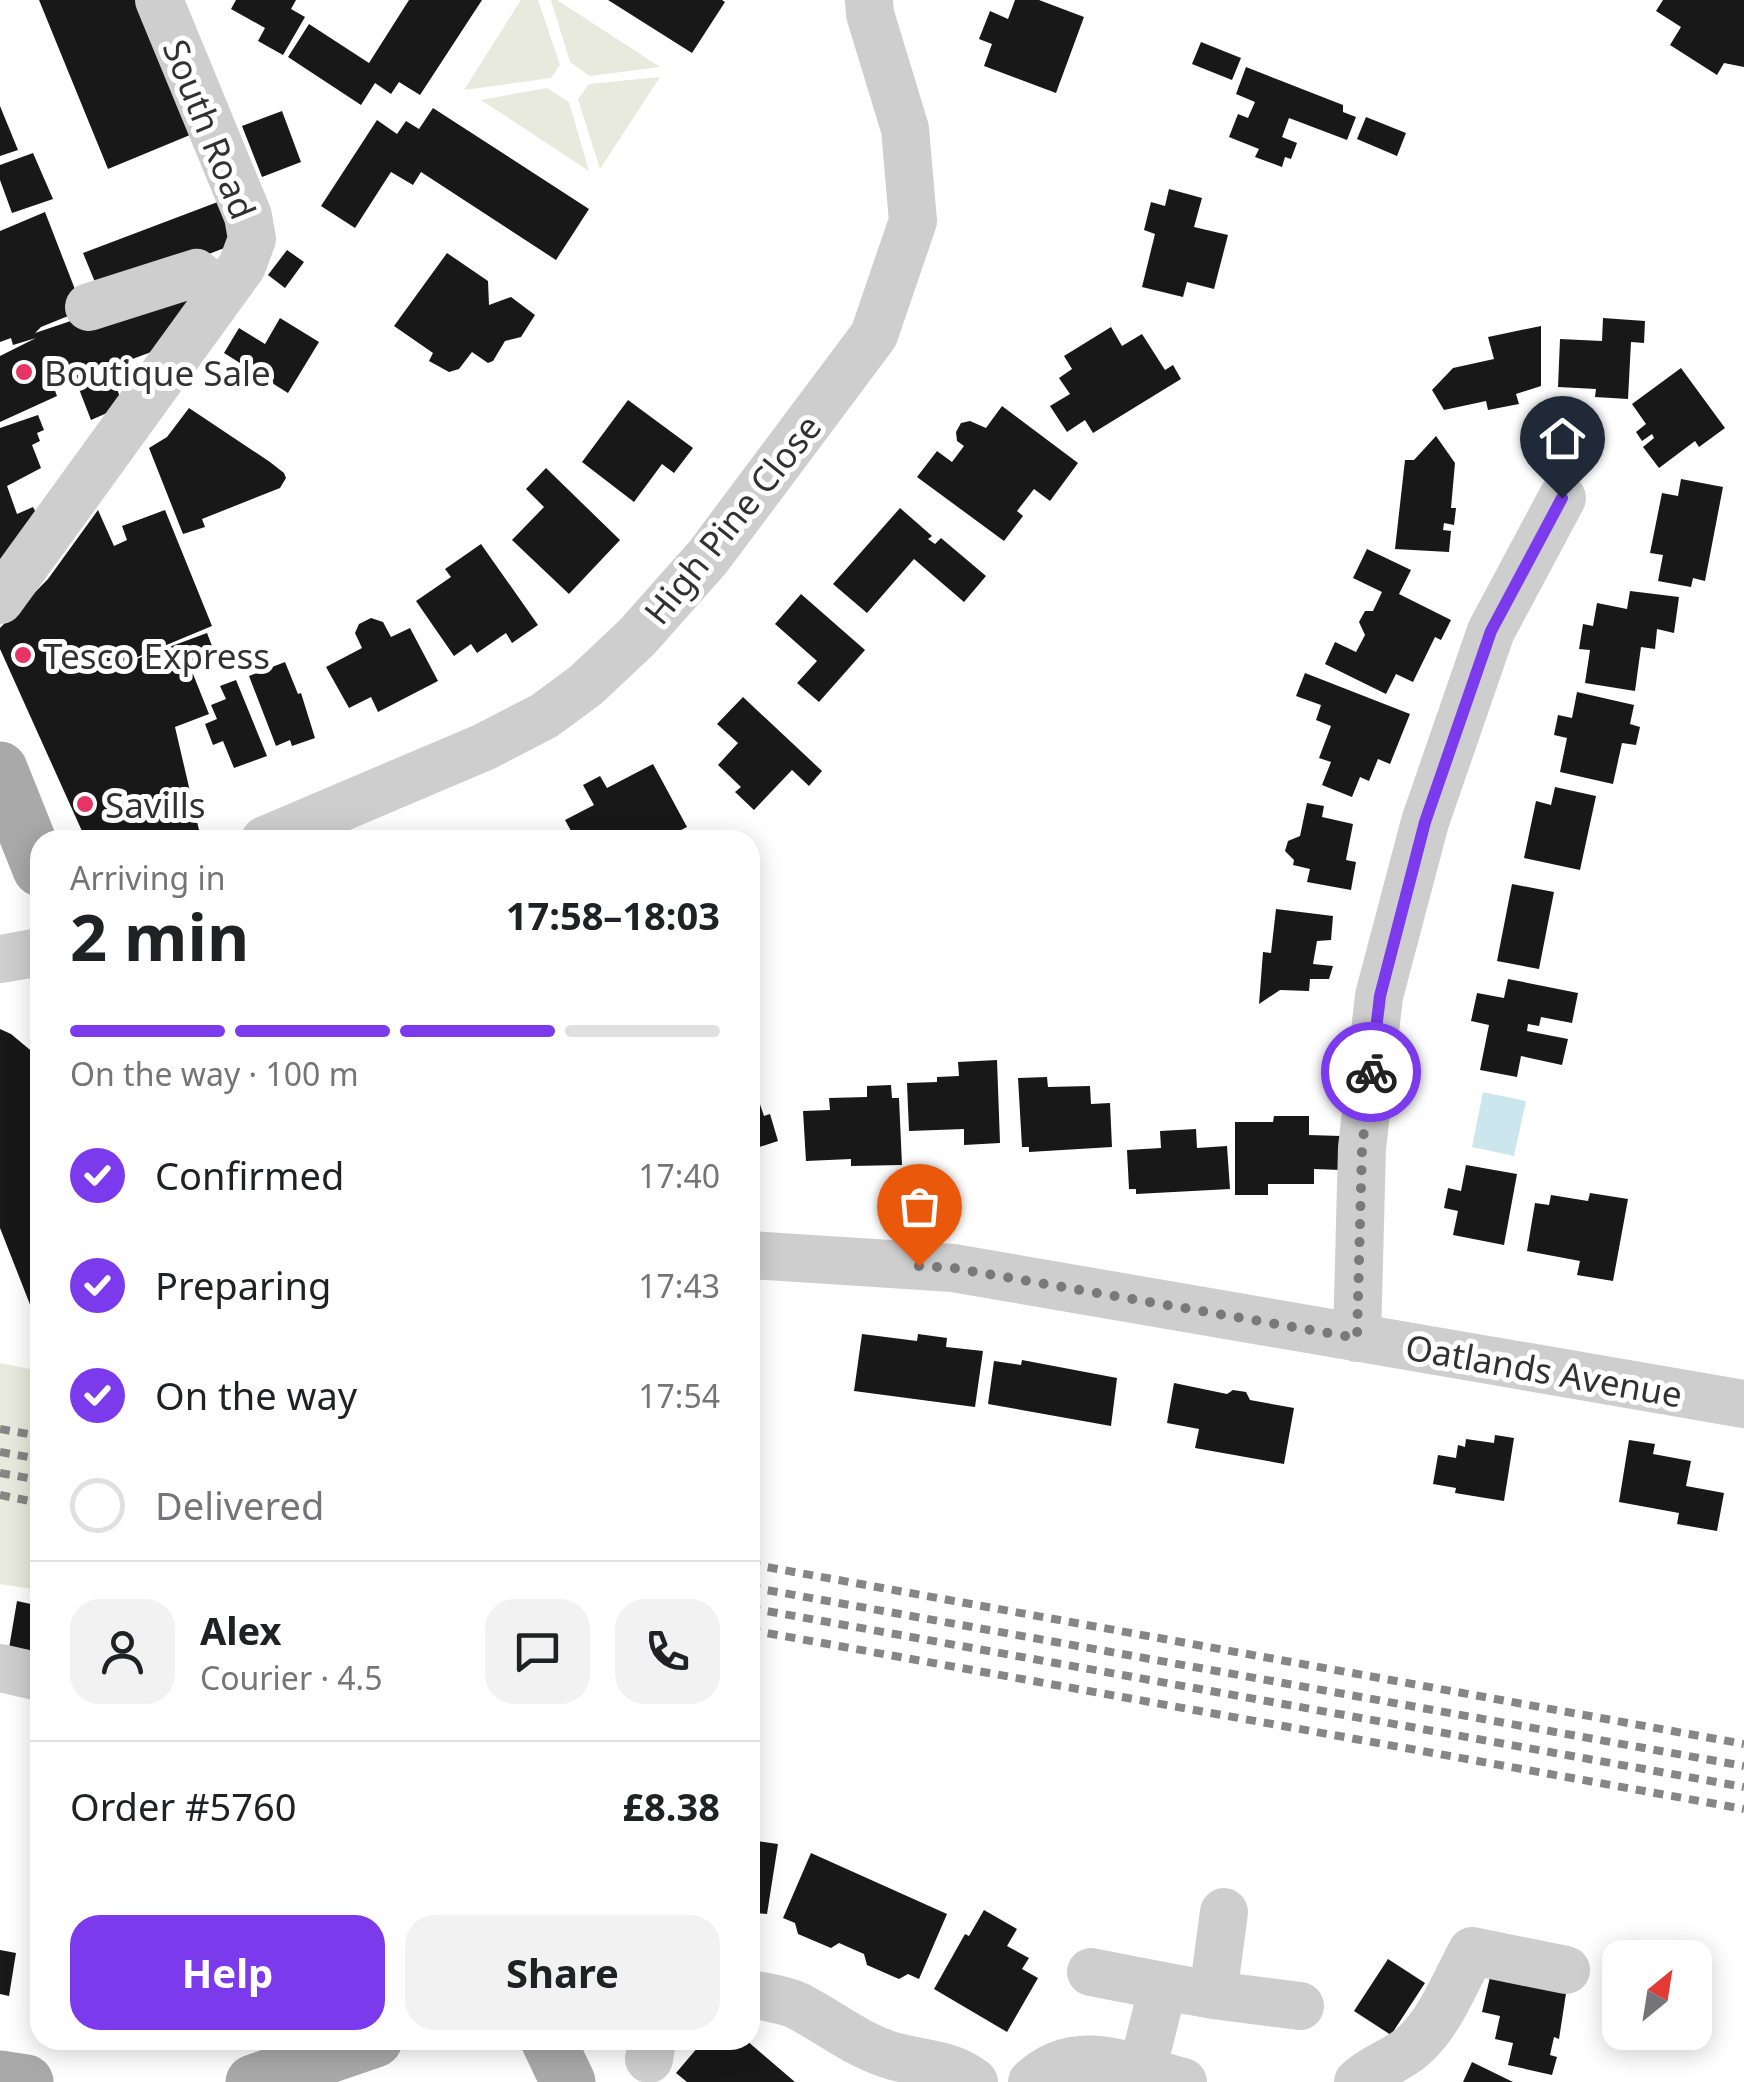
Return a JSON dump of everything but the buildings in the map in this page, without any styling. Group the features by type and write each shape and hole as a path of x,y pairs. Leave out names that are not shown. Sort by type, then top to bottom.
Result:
{"main road":[{"path":"0,770 30,844"},
{"path":"254,2082 345,2050"},
{"path":"553,2050 568,2082"},
{"path":"0,2078 26,2082"}],"street":[{"name":"South Road","path":"0,600 242,266 252,239 248,216 159,0"},
{"name":"High Pine Close","path":"288,830 484,747 544,716 586,685 637,637 708,558 874,335 912,221 905,129 869,0"},
{"path":"89,306 196,273 222,293"},
{"path":"1357,1338 1362,1148 1380,996 1425,822 1491,631 1562,498"},
{"path":"0,959 30,954"},
{"name":"Oatlands Avenue","path":"760,1256 953,1268 1744,1404"},
{"path":"0,1668 30,1675"},
{"path":"1214,1995 1224,1912"},
{"path":"1358,2082 1390,2058 1410,2049 1431,2026 1472,1950 1566,1970"},
{"path":"1091,1972 1300,2006"},
{"path":"1032,2082 1068,2059 1094,2058 1162,2076 1163,1986"},
{"path":"760,1996 792,2004 892,2056 936,2063 961,2072 974,2082"}],"shaded area":[{"path":"521,0 538,0 560,65 551,78 464,90"},
{"path":"551,0 557,0 660,67 590,76 570,62"},
{"path":"660,77 600,169 578,99 589,84"},
{"path":"547,88 569,102 589,171 481,100"},
{"path":"0,1363 30,1369 30,1588 0,1584"}],"water":[{"path":"1483,1092 1526,1101 1514,1156 1472,1147"}],"railway":[{"path":"0,1429 30,1434"},
{"path":"0,1452 30,1457"},
{"path":"0,1473 30,1478"},
{"path":"0,1495 30,1501"},
{"path":"760,1566 1744,1744"},
{"path":"760,1589 1744,1766"},
{"path":"760,1610 1744,1787"},
{"path":"760,1632 1744,1809"}],"way so far":[{"path":"919,1266 953,1268 1357,1338 1362,1148 1371,1072"}],"place":[{"name":"Boutique Sale","path":"24,372"},
{"name":"Tesco Express","path":"23,655"},
{"name":"Savills","path":"85,804"}],"route":[{"path":"1371,1072 1380,996 1425,822 1491,631 1562,498"}]}
